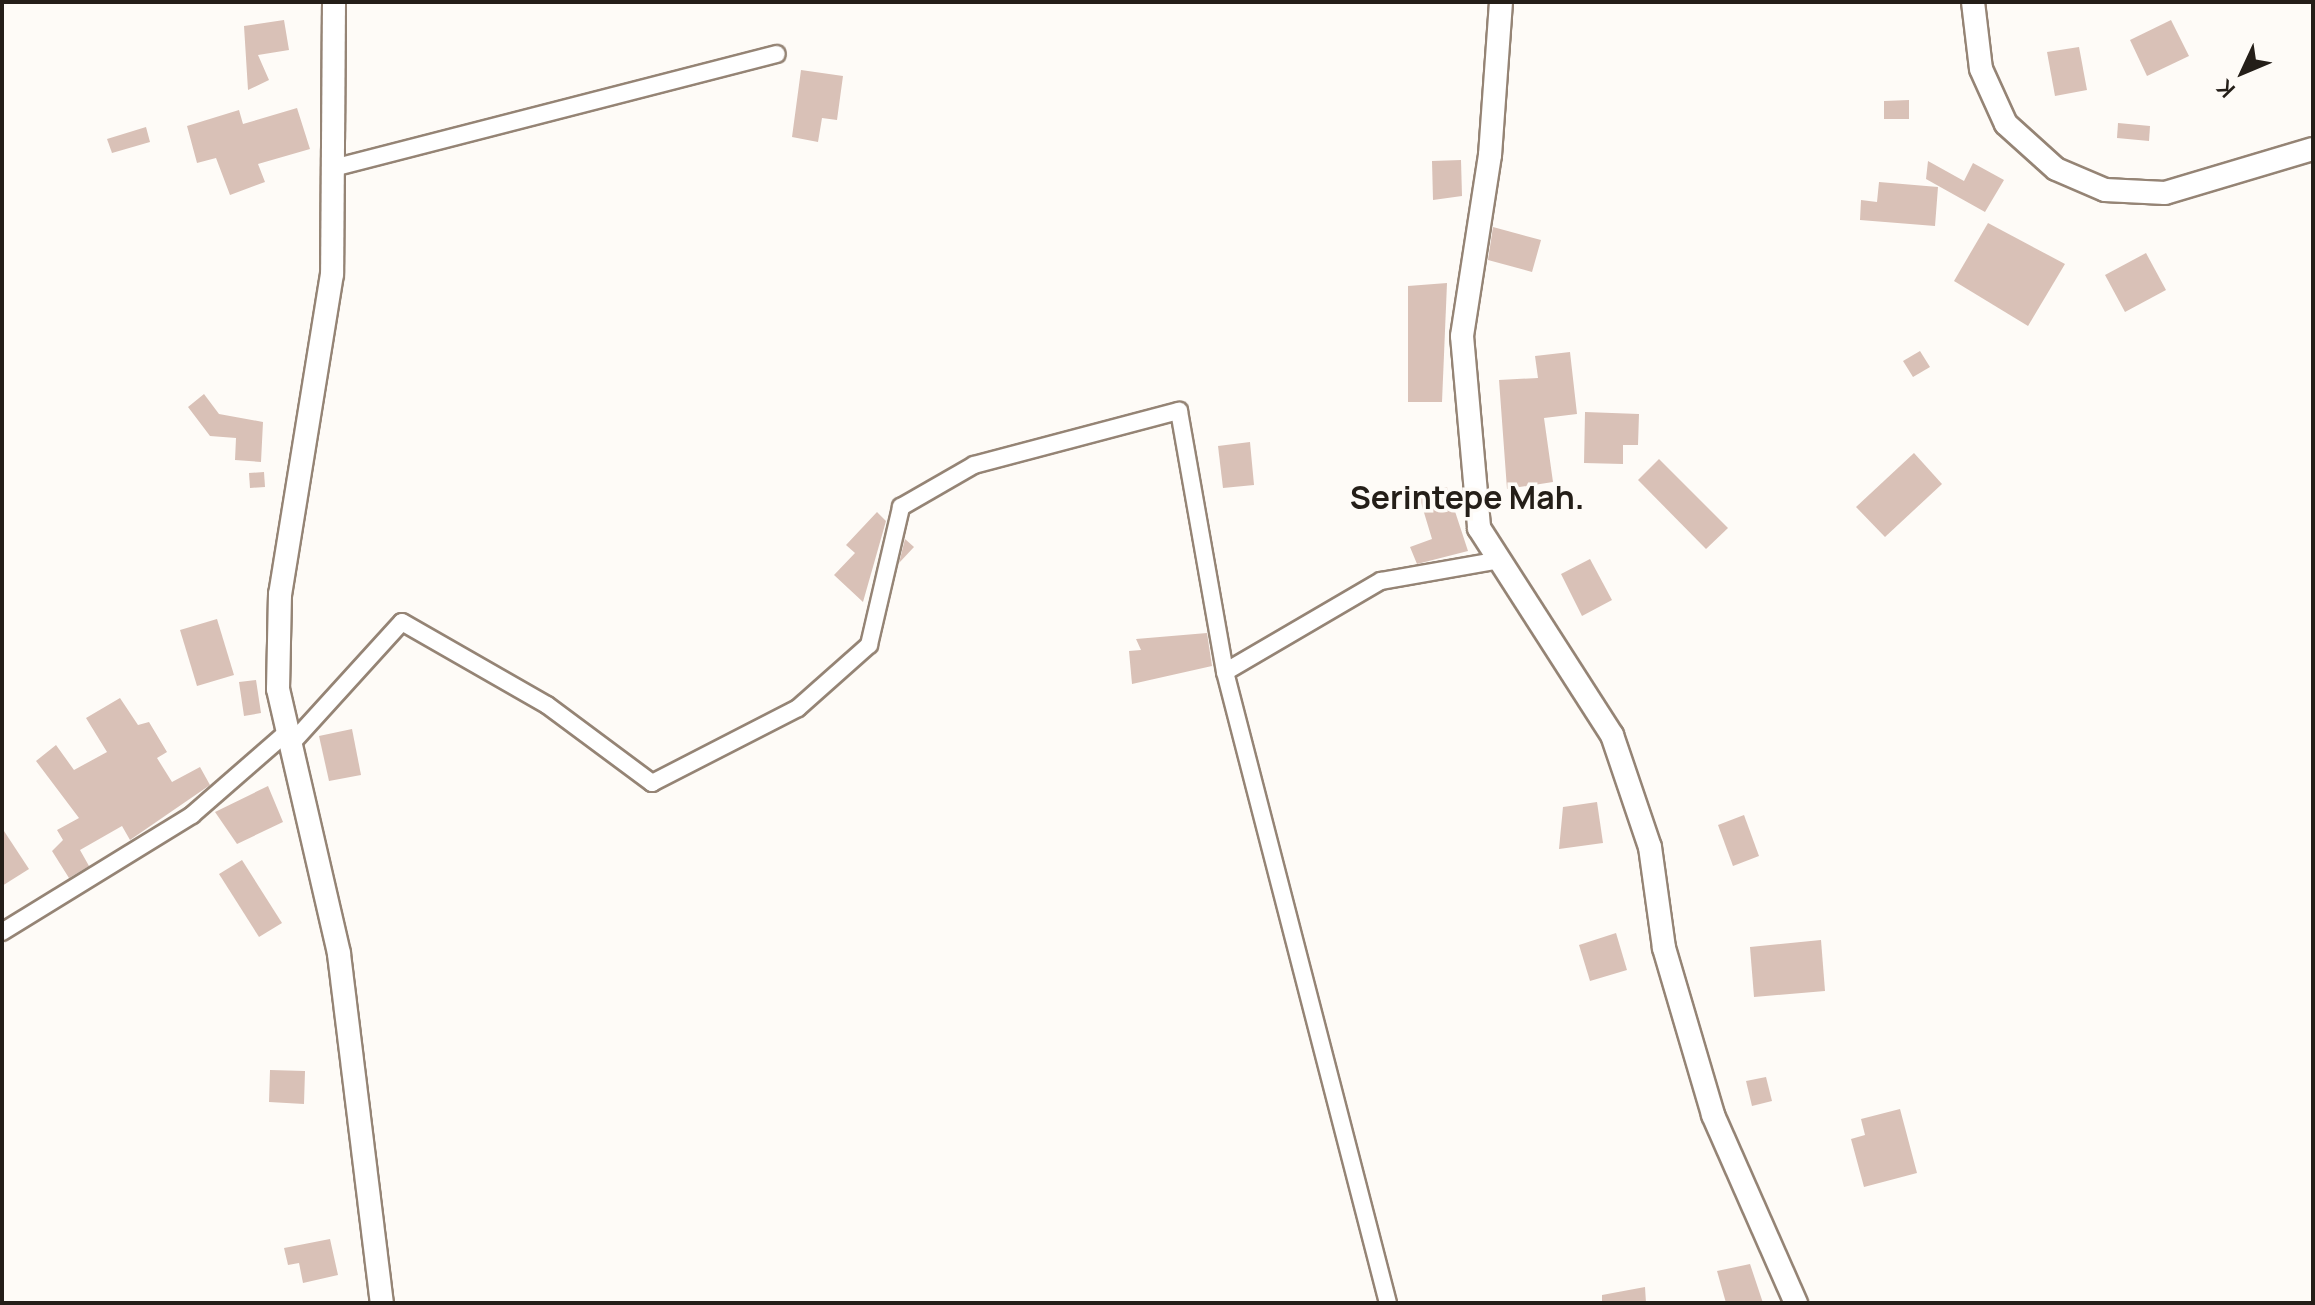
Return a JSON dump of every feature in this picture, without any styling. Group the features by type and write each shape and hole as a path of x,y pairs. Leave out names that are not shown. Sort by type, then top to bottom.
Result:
{"street":[{"path":"334,2 332,274 280,594 278,689 339,954 382,1303"},
{"path":"1501,2 1490,155 1462,336 1479,528 1612,735 1650,847 1664,948 1713,1115 1796,1303"},
{"path":"1973,2 1981,69 2006,124 2056,169 2093,185 2165,193 2313,149"},
{"path":"333,168 777,54"},
{"path":"2,932 192,815 289,739 402,622 547,705 652,783 798,708 869,645 901,507 974,465 1179,411 1225,672 1388,1303"},
{"path":"1225,672 1381,581 1500,560"}],"building":[{"path":"284,20 289,50 258,55 269,80 248,90 244,26"},
{"path":"2171,20 2189,56 2147,76 2130,40"},
{"path":"2079,47 2087,90 2055,96 2047,52"},
{"path":"801,70 843,76 837,120 822,118 818,142 792,137"},
{"path":"1909,100 1909,119 1884,119 1884,101"},
{"path":"297,108 310,149 258,164 265,182 230,195 216,158 197,163 187,126 239,110 243,124"},
{"path":"2118,123 2150,126 2149,141 2117,138"},
{"path":"146,127 150,142 112,153 107,139"},
{"path":"1461,160 1462,196 1433,200 1432,161"},
{"path":"1928,161 1964,181 1973,163 2004,180 1985,212 1926,179"},
{"path":"1879,182 1938,187 1935,226 1860,220 1861,200 1877,202"},
{"path":"1988,223 2065,264 2028,326 1954,281"},
{"path":"1493,227 1541,240 1532,272 1488,260"},
{"path":"2146,253 2166,290 2125,312 2105,275"},
{"path":"1447,283 1442,402 1408,402 1408,286"},
{"path":"1920,351 1930,367 1913,377 1903,361"},
{"path":"1570,352 1577,414 1544,418 1553,482 1507,489 1499,380 1538,378 1535,356"},
{"path":"204,394 219,414 263,422 261,462 235,460 236,438 210,436 188,407"},
{"path":"1585,412 1639,414 1638,445 1623,445 1623,464 1584,463"},
{"path":"1250,442 1254,485 1223,488 1218,446"},
{"path":"1914,453 1942,484 1885,537 1856,507"},
{"path":"1659,459 1728,528 1706,549 1638,480"},
{"path":"264,472 265,487 250,488 249,473"},
{"path":"1447,487 1468,551 1417,564 1410,547 1432,539 1419,496"},
{"path":"877,512 886,521 863,602 834,575 855,553 846,545"},
{"path":"905,539 914,547 899,563"},
{"path":"1590,559 1612,600 1582,616 1561,574"},
{"path":"217,619 234,675 197,686 180,630"},
{"path":"1207,633 1212,666 1132,684 1129,651 1141,650 1136,639"},
{"path":"256,680 261,713 244,716 239,682"},
{"path":"120,698 138,725 149,722 167,752 157,758 172,782 200,767 210,785 130,840 122,826 80,850 89,866 69,878 52,851 63,840 57,830 79,818 36,761 56,745 74,770 107,752 86,718"},
{"path":"352,729 361,775 329,781 319,736"},
{"path":"268,786 283,822 237,844 215,812"},
{"path":"1597,802 1603,843 1559,849 1563,807"},
{"path":"1744,815 1759,856 1733,866 1718,825"},
{"path":"2,828 29,869 2,886"},
{"path":"242,860 282,923 259,937 219,874"},
{"path":"1616,933 1627,970 1590,981 1579,945"},
{"path":"1821,940 1825,991 1754,997 1750,947"},
{"path":"270,1070 305,1071 304,1104 269,1102"},
{"path":"1766,1077 1772,1101 1752,1106 1746,1081"},
{"path":"1900,1109 1917,1173 1864,1187 1851,1139 1865,1135 1861,1119"},
{"path":"330,1239 338,1275 303,1283 299,1263 288,1265 284,1248"},
{"path":"1750,1264 1763,1303 1726,1303 1717,1271"},
{"path":"1645,1287 1646,1303 1602,1303 1602,1295"}],"district":[{"name":"Serintepe Mah.","path":"1467,497"}]}
